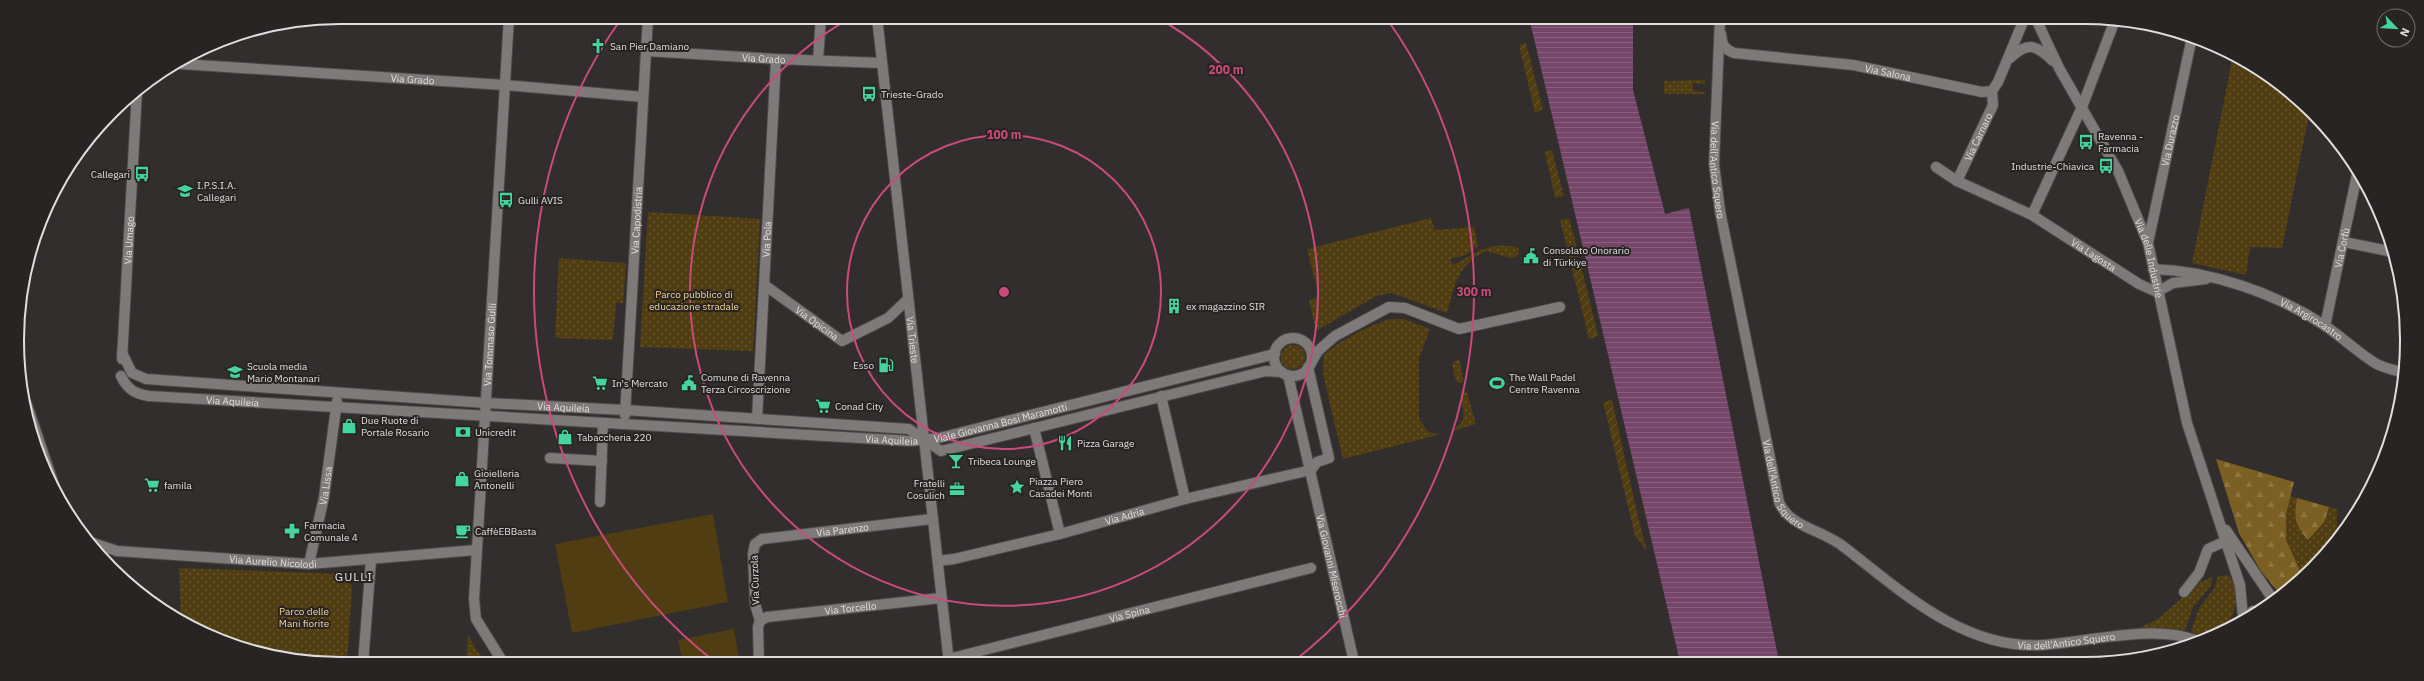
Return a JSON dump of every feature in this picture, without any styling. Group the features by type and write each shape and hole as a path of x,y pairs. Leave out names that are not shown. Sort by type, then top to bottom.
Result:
{"street":[{"name":"Via Tommaso Gulli","path":"500,657 476,619 474,599 508,24"},
{"name":"Via Capodistria","path":"624,423 626,410 648,24"},
{"path":"818,60 821,24"},
{"name":"Via Trieste","path":"878,24 948,657"},
{"name":"Via Salona","path":"1720,24 1722,43 1726,50 1734,52 1853,65 1982,92 1992,91"},
{"name":"Via dell'Antico Squero","path":"1720,24 1714,164 1720,211 1779,502 1783,512 1799,525 1809,527 1832,537 1926,609 1943,620 1962,629 1998,640 2040,645 2146,634 2190,638"},
{"path":"1992,91 2022,24"},
{"name":"Via delle Industrie","path":"2038,24 2059,68 2118,171 2148,243 2157,292 2187,423 2240,585 2241,616"},
{"path":"2032,215 2082,107 2113,26"},
{"name":"Via Durazzo","path":"2148,243 2191,43"},
{"path":"2007,60 2022,47 2032,47 2045,53 2059,68"},
{"name":"Via Grado","path":"646,51 776,59 882,63"},
{"name":"Via Pola","path":"757,419 766,286 776,59"},
{"name":"Via Grado","path":"186,64 504,85 643,97"},
{"name":"Via Carnaro","path":"1957,181 1993,105 1992,91"},
{"name":"Via Umago","path":"120,389 137,99"},
{"name":"Via Lagosta","path":"1936,167 1957,181 2032,215 2139,284 2157,292"},
{"name":"Via Corfù","path":"2325,326 2356,179"},
{"path":"2344,242 2387,251"},
{"name":"Via Argirocastro","path":"2153,269 2188,272 2212,278 2236,285 2285,304 2325,326 2376,364 2398,371"},
{"name":"Via Argirocastro","path":"2157,292 2176,282 2212,278"},
{"name":"Via Opicina","path":"766,286 842,341 888,318 908,299"},
{"path":"1304,342 1313,342 1335,336 1389,307 1405,308 1459,329 1560,307"},
{"path":"1311,470 1317,462 1329,458 1310,365 1311,351 1304,342 1298,339 1286,339 1277,348 1275,354 1276,364 1285,373 1299,374 1310,365 1318,351 1335,336"},
{"name":"Via Aquileia","path":"122,353 132,373 137,377 146,379 338,394 909,428 923,440"},
{"name":"Viale Giovanna Bosi Maramotti","path":"923,440 1275,354"},
{"name":"Viale Giovanna Bosi Maramotti","path":"923,440 941,451 1266,371 1285,373"},
{"name":"Via Giovanni Miserocchi","path":"1285,373 1311,470 1353,657"},
{"name":"Via Aquileia","path":"121,376 129,389 142,395 485,417 624,423 923,440"},
{"name":"Via Lissa","path":"308,564 324,497 338,394"},
{"path":"1161,396 1185,499"},
{"path":"600,502 603,423"},
{"path":"1034,428 1060,534"},
{"path":"550,458 602,461"},
{"name":"Via Adria","path":"938,561 954,559 1060,534 1185,499 1311,470"},
{"name":"Via delle Industrie","path":"2218,518 2271,596"},
{"name":"Via Parenzo","path":"755,544 762,539 932,519"},
{"path":"2184,592 2199,573 2208,549 2226,541 2237,546"},
{"name":"Via Curzola","path":"755,544 753,553 755,604 760,621 758,627 759,657"},
{"name":"Via Aurelio Nicolodi","path":"100,545 117,551 308,564 371,560 419,553 476,550"},
{"path":"109,555 117,551"},
{"path":"364,657 371,560"},
{"name":"Via Spina","path":"964,657 1311,568"},
{"name":"Via Torcello","path":"760,621 767,617 941,598"},
{"path":"2114,637 2133,628"}],"green space":[{"path":"1526,43 1543,109 1535,113 1519,45"},
{"path":"2232,61 2242,66 2276,89 2308,118 2282,248 2250,247 2246,275 2192,263"},
{"path":"1705,80 1705,84 1693,83 1693,91 1705,92 1705,94 1664,94 1664,81"},
{"path":"1552,150 1564,196 1555,198 1545,152"},
{"name":"Parco pubblico di educazione stradale","path":"648,212 760,219 753,351 640,347"},
{"path":"1431,218 1435,230 1474,227 1478,246 1466,255 1450,259 1453,265 1477,252 1492,247 1509,246 1519,248 1519,252 1516,257 1510,258 1486,251 1469,262 1463,269 1455,285 1447,313 1392,293 1376,296 1316,331 1309,300 1319,297 1307,249"},
{"path":"1569,218 1579,256 1570,259 1560,220"},
{"path":"559,258 626,263 623,303 616,303 613,340 555,338"},
{"path":"1570,261 1580,261 1598,336 1589,339"},
{"path":"1390,319 1404,319 1430,329 1419,358 1419,418 1427,431 1438,435 1343,459 1323,374 1323,356 1329,350 1355,334"},
{"path":"1293,345 1298,346 1304,352 1304,362 1298,368 1293,369 1288,368 1282,362 1281,357 1282,352 1288,346"},
{"path":"1456,359 1460,361 1463,381 1460,383 1456,381 1452,365"},
{"path":"1463,390 1467,393 1476,424 1453,431 1460,424 1464,415 1461,399 1461,393"},
{"path":"1612,400 1647,551 1635,536 1603,402"},
{"path":"2216,459 2294,482 2290,496 2337,509 2337,530 2335,533 2307,564 2277,591 2261,571 2239,533"},
{"path":"2216,459 2294,482 2286,514 2286,540 2300,571 2277,591 2261,571 2239,533"},
{"path":"2297,498 2329,507 2324,522 2308,540 2300,530 2296,520 2295,511"},
{"path":"713,514 728,602 572,633 555,544"},
{"name":"Parco delle Mani fiorite","path":"179,568 342,574 352,586 347,657 299,654 259,646 219,633 181,614"},
{"path":"2228,575 2236,589 2236,603 2232,617 2230,621 2198,635 2191,632 2199,608 2214,589 2218,576"},
{"path":"2212,577 2211,586 2193,607 2185,630 2161,628 2137,629 2158,619 2200,582"},
{"path":"734,629 739,657 682,657 678,640"},
{"path":"468,635 481,657 466,657"}],"shaded area":[{"path":"1531,24 1633,24 1633,90 1665,214 1689,208 1778,657 1679,657"}],"place":[{"name":"San Pier Damiano","path":"598,46"},
{"name":"Trieste-Grado","path":"869,94"},
{"name":"Ravenna - Farmacia","path":"2086,142"},
{"name":"Industrie-Chiavica","path":"2106,166"},
{"name":"Callegari","path":"142,174"},
{"name":"I.P.S.I.A. Callegari","path":"185,191"},
{"name":"Gulli AVIS","path":"506,200"},
{"name":"Consolato Onorario di Türkiye","path":"1531,256"},
{"name":"ex magazzino SIR","path":"1174,306"},
{"name":"Esso","path":"886,365"},
{"name":"Scuola media Mario Montanari","path":"235,372"},
{"name":"In's Mercato","path":"600,383"},
{"name":"Comune di Ravenna Terza Circoscrizione","path":"689,383"},
{"name":"The Wall Padel Centre Ravenna","path":"1497,383"},
{"name":"Conad City","path":"823,406"},
{"name":"Due Ruote di Portale Rosario","path":"349,426"},
{"name":"Unicredit","path":"463,432"},
{"name":"Tabaccheria 220","path":"565,437"},
{"name":"Pizza Garage","path":"1065,443"},
{"name":"Tribeca Lounge","path":"956,461"},
{"name":"Gioielleria Antonelli","path":"462,479"},
{"name":"famila","path":"152,485"},
{"name":"Piazza Piero Casadei Monti","path":"1017,487"},
{"name":"Fratelli Cosulich","path":"957,489"},
{"name":"Farmacia Comunale 4","path":"292,531"},
{"name":"CaffèEBBasta","path":"463,531"}],"district":[{"name":"GULLI","path":"354,576"}]}
